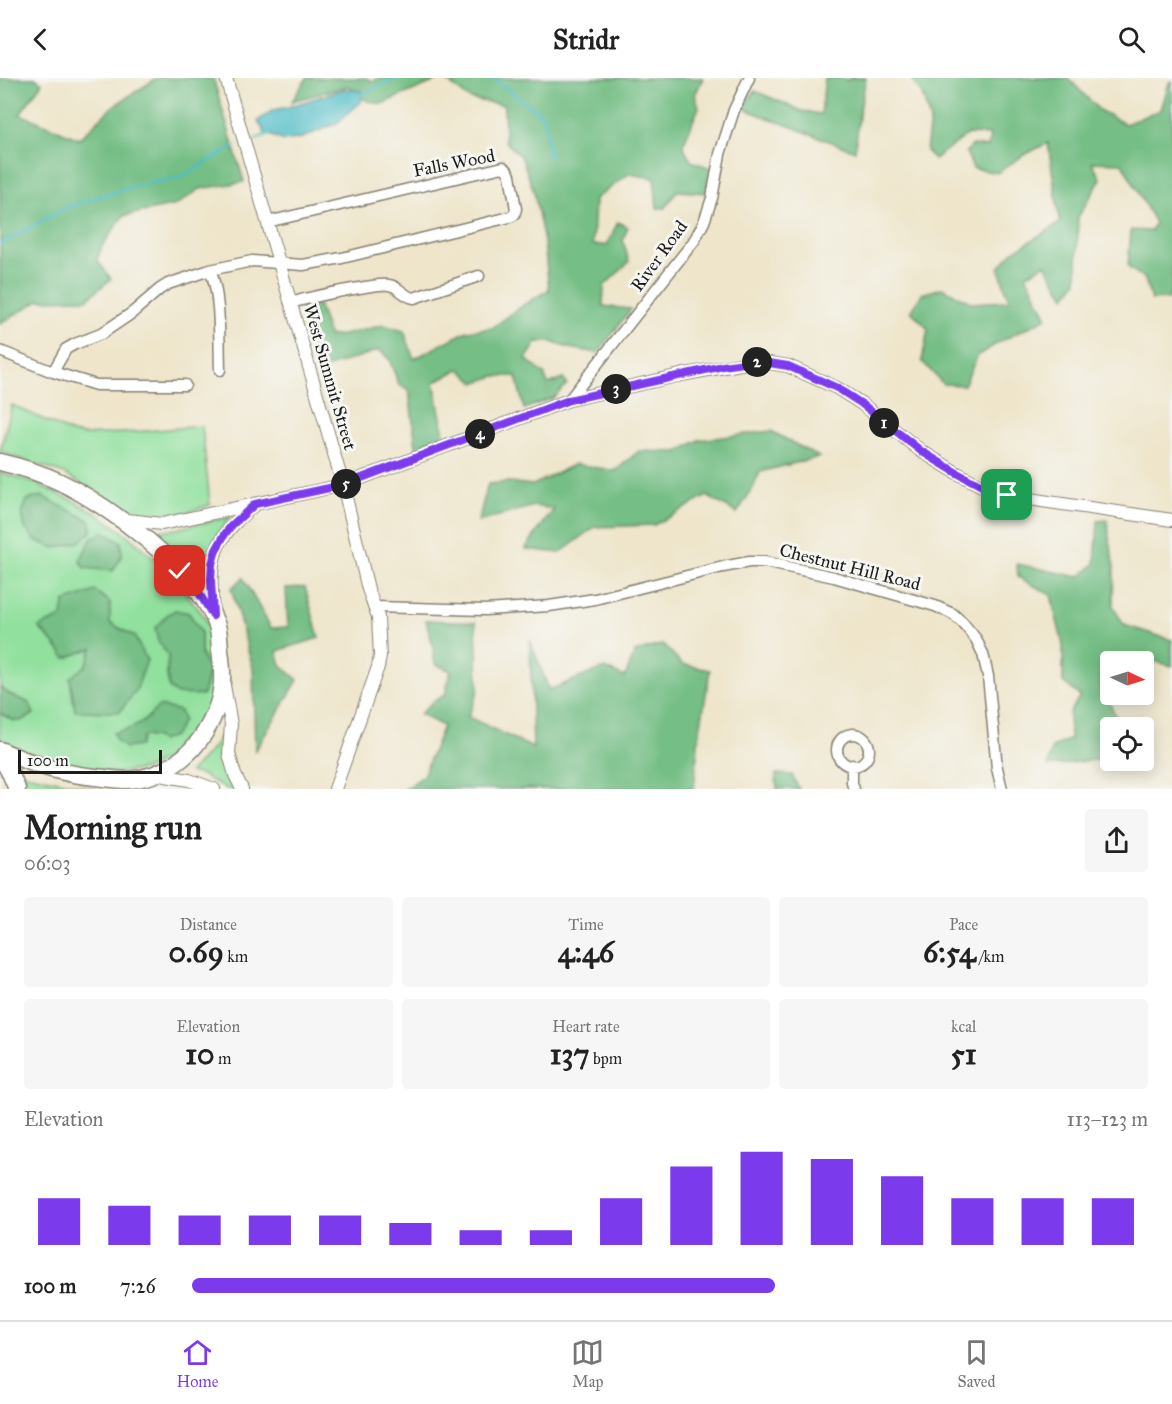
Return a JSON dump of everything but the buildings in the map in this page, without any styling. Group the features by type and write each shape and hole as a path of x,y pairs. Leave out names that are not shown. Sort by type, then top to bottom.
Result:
{"main road":[{"path":"0,462 61,482 120,519 180,571 199,593 218,629 223,677 222,692 209,727 199,743 177,762 119,789"},
{"path":"0,750 33,764 69,774 115,780 149,776"},
{"path":"0,755 17,789"}],"street":[{"name":"West Summit Street","path":"226,78 343,485 379,627 378,667 335,789"},
{"name":"River Road","path":"569,400 694,241 704,222 712,198 720,154 734,110 749,78"},
{"name":"Falls Wood","path":"267,222 490,169 502,167 510,175 516,209 514,215 510,217 342,258 303,265 288,265 279,262"},
{"path":"53,372 66,349 101,334 168,284 210,270 252,261 279,262"},
{"path":"210,270 214,279 217,302 220,370"},
{"path":"290,303 347,290 390,285 414,298 479,276"},
{"path":"0,351 53,372 96,385 185,385"},
{"path":"120,519 162,524 343,485 569,400 723,366 751,362 788,366 837,388 862,404 921,451 984,487 1007,495 1172,520"},
{"path":"213,616 211,580 216,550 231,526 255,504"},
{"name":"Chestnut Hill Road","path":"374,607 485,610 549,606 595,599 749,562 773,564 834,577 934,606 953,614 976,639 983,654 988,676 997,768 1002,789"},
{"path":"223,677 231,724 229,754 242,789"},
{"path":"852,765 854,789"},
{"path":"149,776 193,781 214,789"}],"green space":[{"path":"0,78 35,78 42,83 20,114 79,139 112,107 157,78 213,78 244,182 200,189 176,205 123,216 102,246 97,260 111,279 87,299 39,300 0,324"},
{"path":"307,78 366,78 372,81 380,78 443,78 381,104 365,100 348,86 292,101"},
{"path":"443,78 703,78 695,95 699,107 683,145 691,161 711,168 706,193 677,191 665,208 657,208 654,178 629,174 595,199 593,245 607,245 618,222 628,227 623,240 629,262 604,286 603,306 631,309 598,353 551,342 537,342 526,359 544,374 548,384 563,379 567,384 553,398 524,409 516,376 495,376 475,383 460,369 434,382 444,434 416,447 409,390 399,385 389,359 379,350 320,370 301,307 318,304 329,336 384,325 404,331 414,359 467,331 492,328 549,290 544,242 534,192 522,158 505,141 504,105 470,99"},
{"path":"825,78 843,78 848,81 849,78 866,78 855,151 742,108 755,91 802,111 821,114"},
{"path":"910,78 1068,78 1099,110 1125,124 1161,110 1169,83 1172,81 1172,284 1169,299 1151,300 1145,279 1128,267 1131,230 1151,231 1155,223 1122,163 1092,162 1101,179 1078,217 1077,281 1065,297 1045,264 1026,275 1047,318 978,355 964,385 943,384 922,361 928,329 911,311 922,294 942,288 972,303 1009,301 999,268 1012,252 1060,223 1048,143 1024,155 997,173 973,168 966,152 973,145 988,147 990,135 968,134 934,159 926,151 930,120 922,94"},
{"path":"12,405 72,433 83,435 202,426 210,505 167,518 146,518 124,509 65,474 0,452"},
{"path":"771,431 819,457 760,472 737,513 707,496 654,525 595,527 560,553 525,549 554,509 534,506 478,522 488,484 507,482 533,485 575,464 615,471 639,451 678,452 699,440"},
{"path":"0,472 37,484 70,499 96,513 126,534 161,565 188,596 203,615 214,643 214,696 205,718 191,740 168,758 146,769 117,773 85,770 48,759 0,740 0,713 14,721 29,703 0,687","holes":["62,617 110,623 134,636 147,660 86,665 93,648 53,642 39,628","201,633 201,654 209,672 167,674 168,655","142,724 154,737 114,733"]},
{"path":"41,496 91,521 91,532 79,542 55,548 35,540 25,528 22,514 27,500"},
{"path":"230,517 209,552 203,581 149,531 171,530"},
{"path":"1107,520 1114,567 1113,607 1124,625 1172,640 1172,666 1154,661 1154,651 1100,651 1100,705 1110,705 1116,717 1100,717 1100,759 1048,766 1052,748 1070,739 1069,713 1080,696 1063,682 1063,645 1051,595 1018,577 1017,564 1079,577 1095,564 1098,521"},
{"path":"103,532 121,542 122,556 113,571 85,568 80,561 91,539"},
{"path":"243,578 271,628 288,627 286,588 305,587 319,638 277,651 281,665 298,680 255,751 253,668 231,588"},
{"path":"95,591 110,602 110,623 134,636 147,660 136,691 119,712 75,711 70,678 86,665 92,648 66,658 39,627 62,617 64,602"},
{"path":"175,610 189,613 201,633 201,654 209,672 203,695 177,694 169,688 168,655 158,641 155,628"},
{"path":"426,620 476,622 478,690 468,717 533,748 530,640 549,690 604,668 625,677 635,652 663,644 682,664 710,670 698,742 694,789 405,789 423,776 443,726 420,714 432,702 445,695 451,671 435,664"},
{"path":"0,687 29,703 34,714 17,721 0,713"},
{"path":"159,706 180,711 183,720 175,735 161,741 154,737 143,736 139,746 125,748 116,740 113,733 139,724"},
{"path":"221,735 224,735 237,789 227,789 202,775 190,772 213,748"},
{"path":"22,773 94,789 28,789"},
{"path":"776,774 792,775 799,789 777,789"}],"water":[{"path":"344,89 361,91 361,102 337,123 302,138 284,141 265,133 258,121 273,110"}],"waterway":[{"path":"360,95 399,78"},
{"path":"493,78 544,117 549,157"},
{"path":"257,139 271,133"},
{"path":"0,244 67,207 123,189 181,177 235,146"}],"route":[{"path":"180,571 199,593 213,616 211,580 216,550 231,526 255,504 343,485 569,400 723,366 751,362 788,366 837,388 862,404 921,451 984,487 1007,495"}]}
